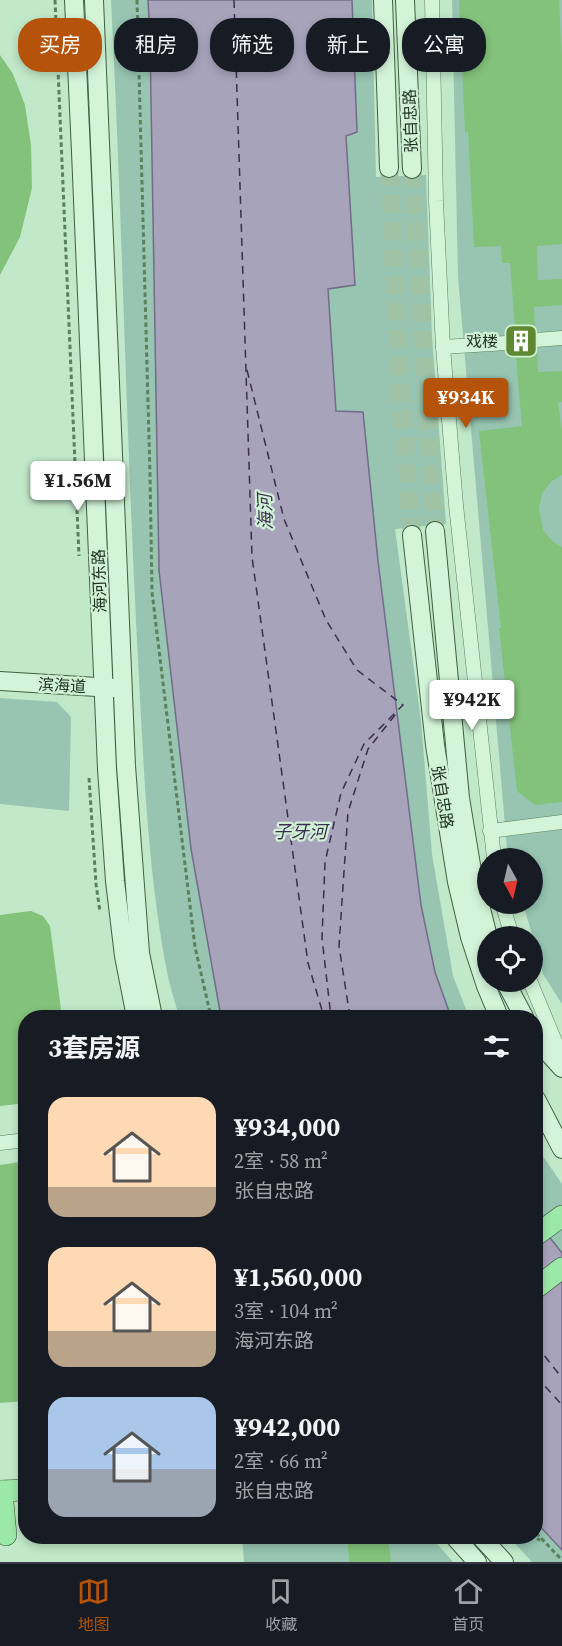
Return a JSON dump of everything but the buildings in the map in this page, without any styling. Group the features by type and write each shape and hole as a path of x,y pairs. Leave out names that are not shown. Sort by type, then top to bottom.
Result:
{"main road":[{"name":"海河东路","path":"74,0 103,687 115,881 124,956 135,1010"},
{"name":"海河东路","path":"94,0 126,766 140,953 152,1010"},
{"name":"张自忠路","path":"383,0 389,168"},
{"name":"张自忠路","path":"405,0 412,169"},
{"name":"张自忠路","path":"435,531 460,798 473,877 485,926"},
{"name":"张自忠路","path":"412,535 435,745 457,882 470,937 496,1010"},
{"name":"滨海道","path":"0,681 123,688"},
{"path":"511,992 521,1010"},
{"path":"543,1046 562,1068"},
{"path":"543,1113 562,1149"},
{"path":"543,1230 561,1217"},
{"path":"543,1283 562,1269"},
{"path":"11,1534 1,1491 18,1490"},
{"path":"461,1544 477,1562"},
{"path":"487,1544 504,1562"}],"street":[{"path":"432,0 436,201 443,347 456,505 493,848"},
{"path":"536,340 562,338"},
{"path":"443,347 506,343"},
{"path":"490,831 562,822"},
{"path":"535,992 542,1010"},
{"path":"543,1012 562,1058"},
{"path":"0,1143 18,1141"}],"path":[{"path":"55,0 80,567"},
{"path":"137,0 152,592 195,947 209,1010"},
{"path":"543,1541 562,1560"}],"green space":[{"name":"子牙河","path":"111,0 372,0 372,18 306,18 306,72 374,72 376,177 426,175 432,336 446,524 395,529 421,721 432,854 453,976 466,1010 177,1010 167,973 154,886 146,804 133,561 114,72 198,72 198,18 114,18 114,69"},
{"path":"452,0 562,0 562,1004 543,974 543,926 529,926 526,914 543,914 543,848 507,848 458,277 454,72 486,72 486,18 452,18"},
{"path":"0,698 57,702 71,717 69,811 0,804"},
{"path":"543,1156 562,1184 562,1562 532,1562 515,1544 543,1544"},
{"path":"243,1544 437,1544 453,1562 244,1562"}],"water":[{"name":"子牙河","path":"148,0 352,0 353,18 306,18 306,72 355,72 357,132 346,136 355,285 328,289 336,411 363,412 378,561 421,905 435,972 449,1010 220,1010 191,849 159,570 151,72 198,72 198,18 149,18"},
{"path":"543,1229 562,1253 562,1550 543,1530"}],"ferry route":[{"path":"234,0 252,557 308,963 322,1010"},
{"path":"247,370 284,519 326,620 357,670 403,705 364,744 341,793 325,862 322,938 330,1010"},
{"path":"349,1010 339,946 348,812 368,749 399,710"},
{"path":"543,1354 562,1378"},
{"path":"543,1384 562,1405"}],"tunnel":[{"path":"389,168 400,382 412,535"},
{"path":"412,169 435,531"},
{"path":"506,343 536,340"}],"place":[{"name":"戏楼","path":"521,341"}],"water label":[{"name":"海河","path":"265,512"}]}
